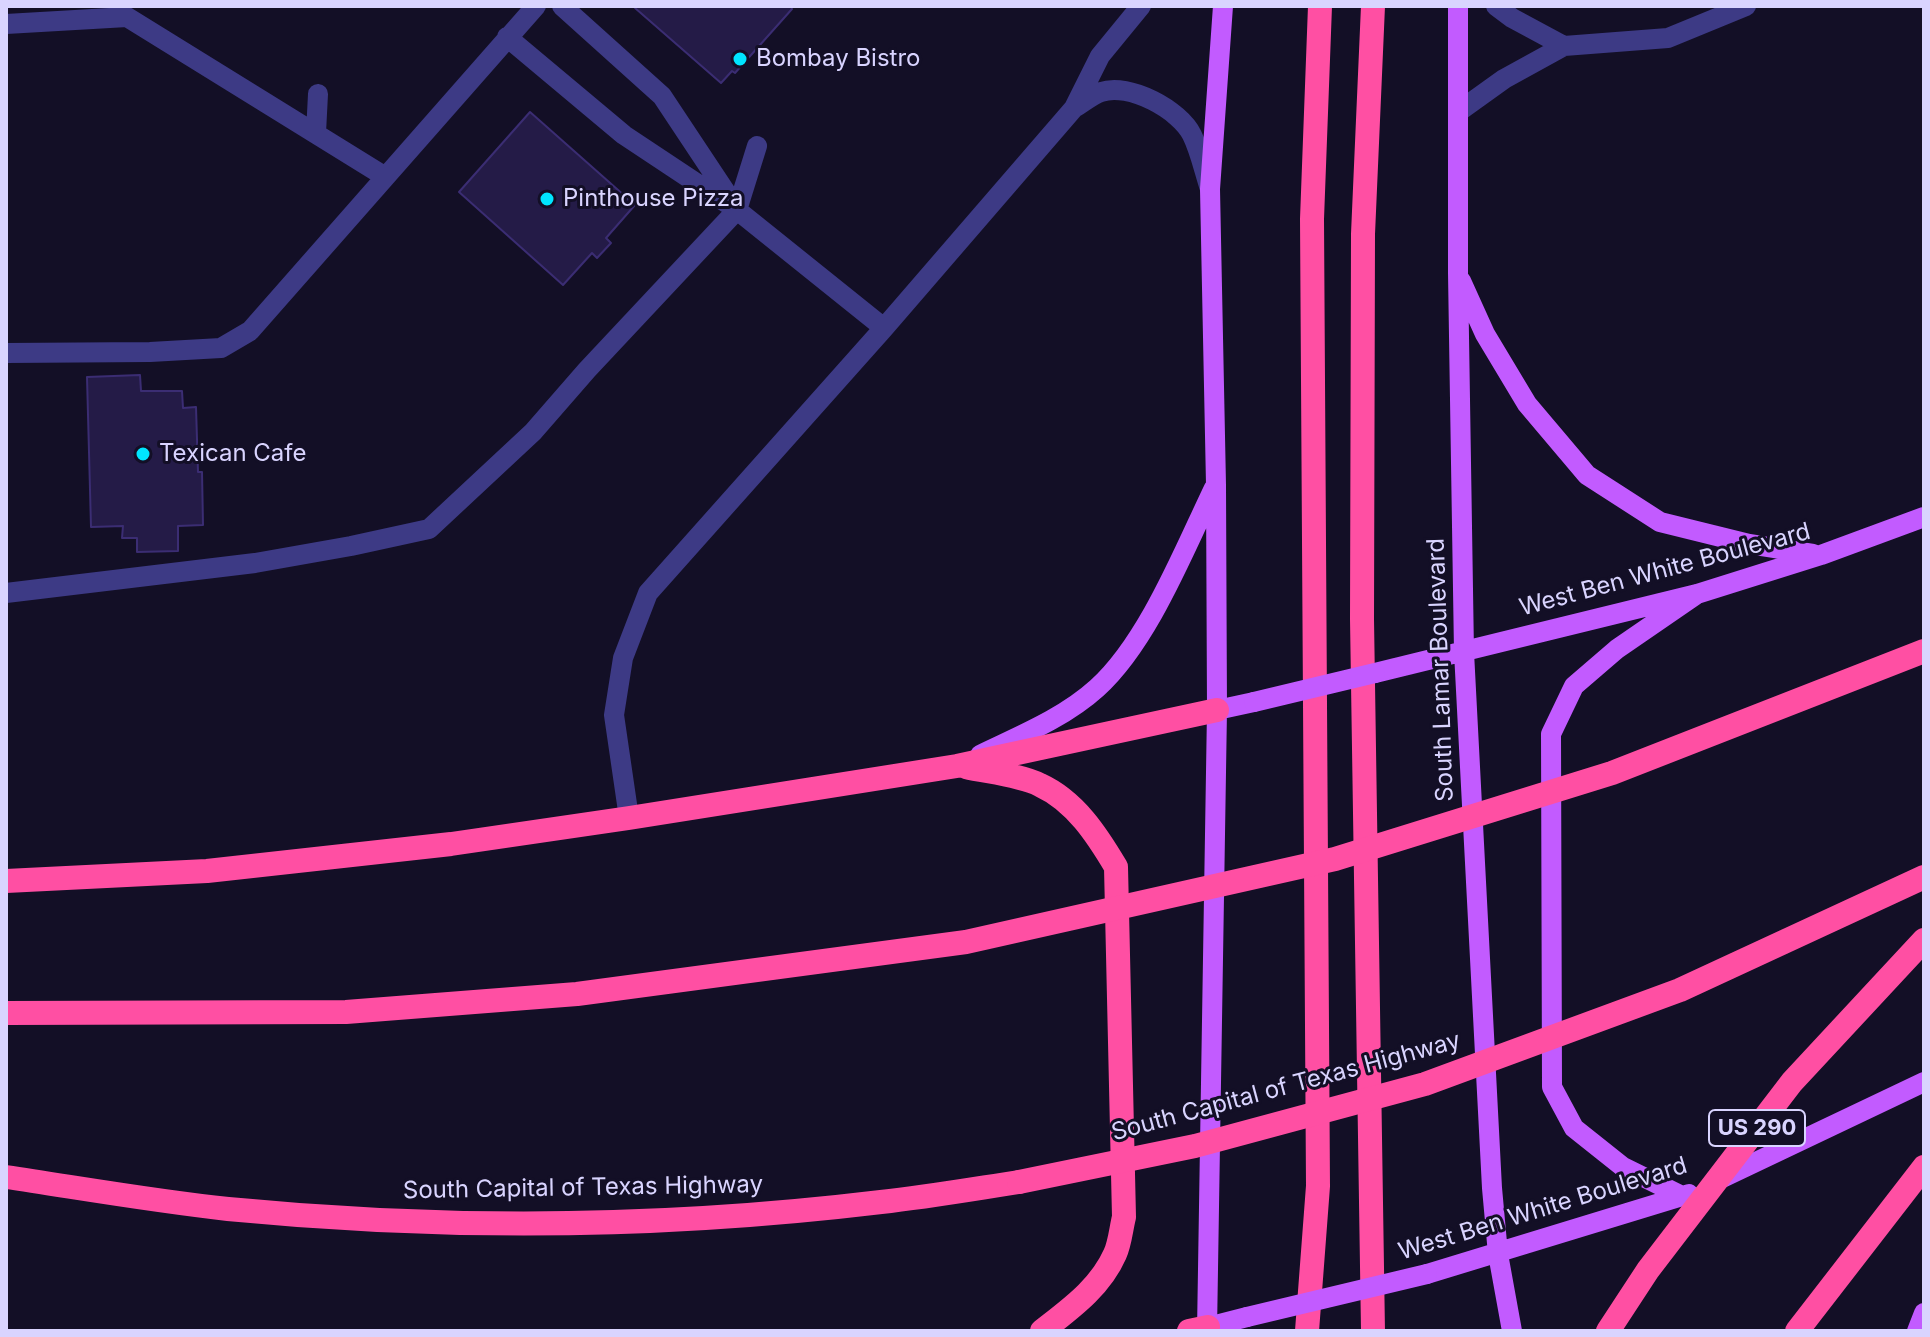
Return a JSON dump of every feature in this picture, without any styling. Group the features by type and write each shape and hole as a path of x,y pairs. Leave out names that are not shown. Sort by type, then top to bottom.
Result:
{"highway":[{"path":"1307,1331 1318,1186 1312,219 1320,6"},
{"path":"1373,6 1363,234 1362,619 1373,1331"},
{"path":"6,1013 346,1012 577,994 966,942 1335,859 1612,773 1924,651"},
{"path":"6,881 207,871 451,844 957,766 1217,710"},
{"path":"957,766 1039,784 1072,807 1096,834 1116,867 1124,1217 1115,1253 1096,1285 1042,1331"},
{"name":"South Capital of Texas Highway","path":"6,1177 228,1209 380,1219 517,1222 761,1214 881,1202 1019,1182 1195,1146 1425,1084 1680,990 1924,877"},
{"name":"US 290","path":"1608,1331 1648,1270 1792,1082 1924,940"},
{"path":"1797,1331 1924,1167"}],"main road":[{"path":"1201,1330 1217,710 1210,189 1223,6"},
{"name":"South Lamar Boulevard","path":"1458,6 1458,273 1464,652 1492,1188 1498,1254 1512,1331"},
{"path":"1458,273 1485,334 1527,404 1587,475 1660,522 1749,544 1821,555"},
{"path":"957,766 1046,723 1097,688 1130,649 1160,599 1216,485"},
{"name":"West Ben White Boulevard","path":"1464,652 1697,594 1821,555 1924,517"},
{"path":"1684,1197 1623,1167 1574,1128 1552,1087 1551,734 1574,686 1617,649 1697,594"},
{"path":"1217,710 1464,652"},
{"name":"West Ben White Boulevard","path":"1201,1330 1427,1274 1684,1197 1924,1082"},
{"path":"1917,1331 1924,1313"}],"street":[{"path":"6,353 221,348 250,331 536,6"},
{"path":"562,6 662,96 737,210"},
{"path":"629,818 614,715 623,658 648,593 884,328 1074,108 1100,56 1141,6"},
{"path":"1496,6 1564,46"},
{"path":"1458,112 1504,79 1564,46 1668,38 1746,6"},
{"path":"6,24 130,11 384,176"},
{"path":"507,37 624,135 737,210 884,328"},
{"path":"1074,108 1102,91 1120,90 1146,97 1170,110 1191,133 1210,189"},
{"path":"316,133 318,94"},
{"path":"6,593 255,563 429,529 533,432 737,210 757,146"}],"building":[{"path":"791,6 792,9 735,73 732,71 721,83 635,8"},
{"name":"Pinthouse Pizza","path":"530,112 635,205 606,238 611,243 597,258 592,253 563,285 459,192"},
{"path":"140,375 141,391 182,391 183,408 196,407 203,525 178,526 178,551 137,552 137,538 122,538 123,526 91,527 87,377"}],"place":[{"name":"Bombay Bistro","path":"740,59"},
{"name":"Pinthouse Pizza","path":"547,199"},
{"name":"Texican Cafe","path":"143,454"}]}
